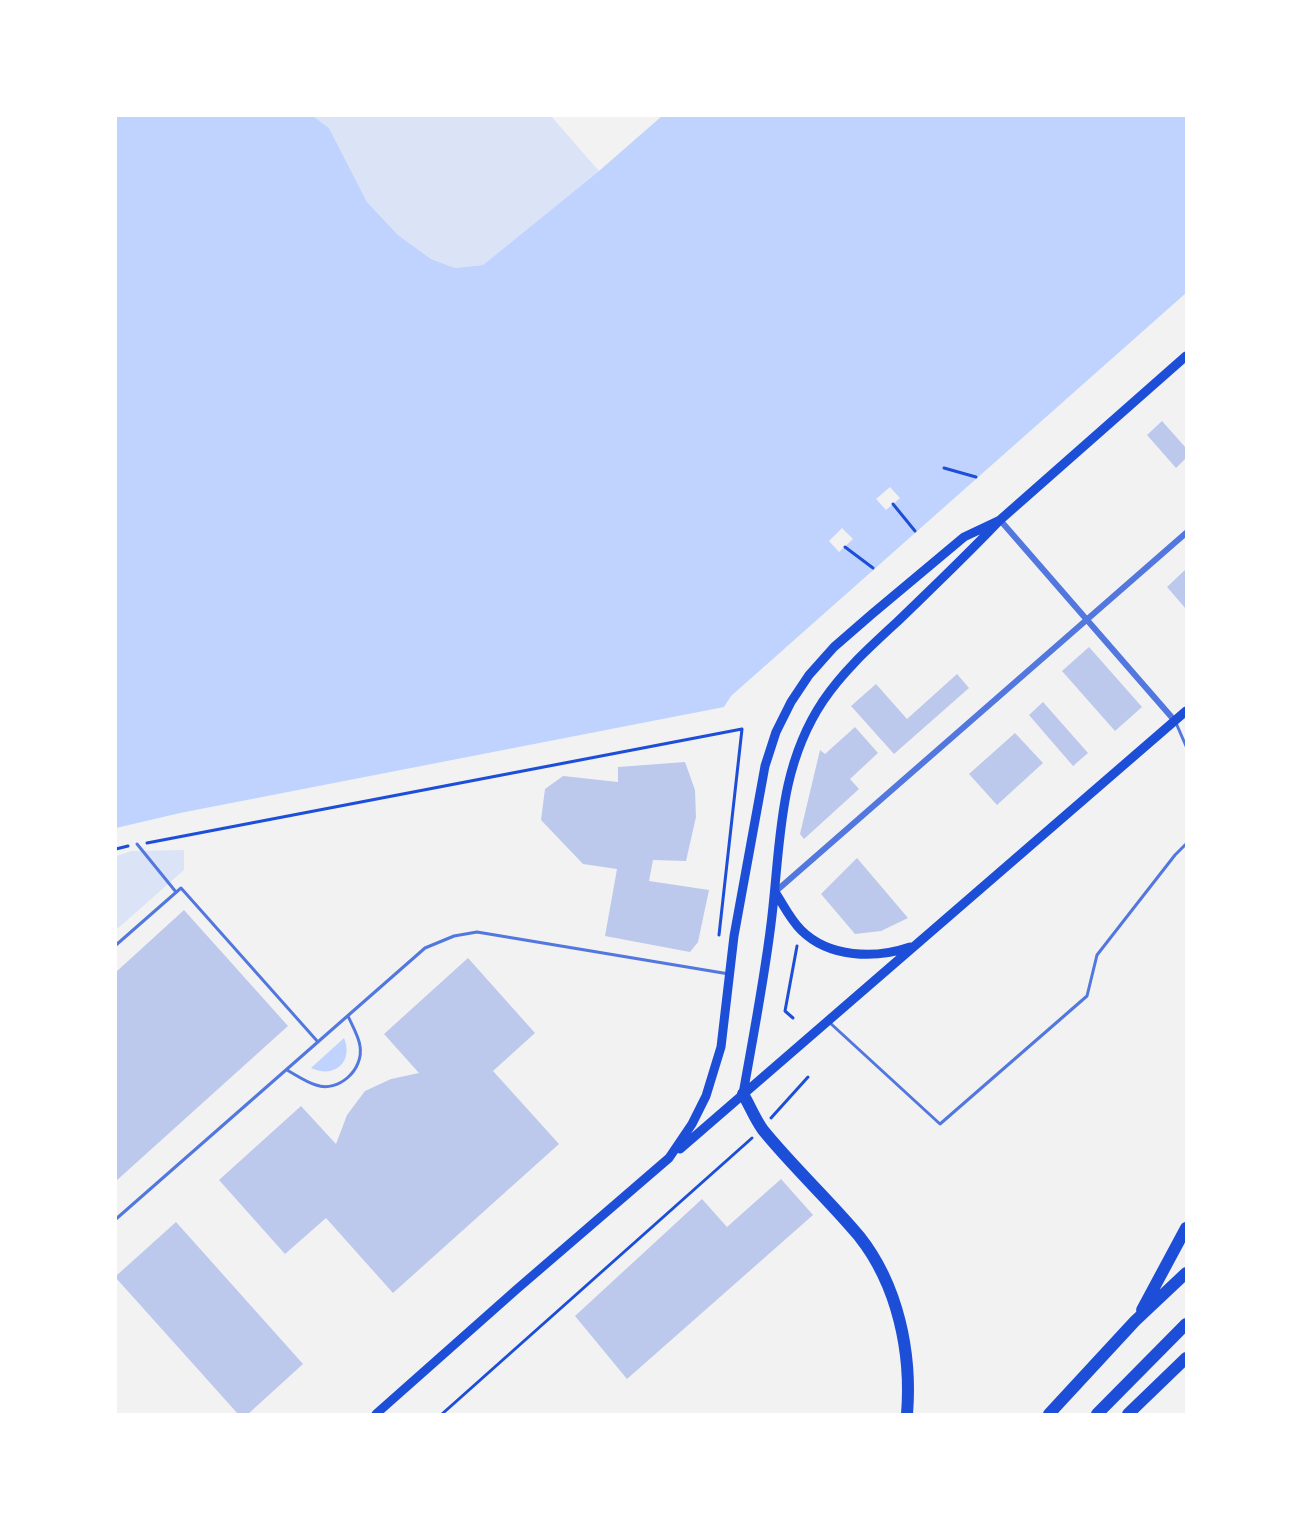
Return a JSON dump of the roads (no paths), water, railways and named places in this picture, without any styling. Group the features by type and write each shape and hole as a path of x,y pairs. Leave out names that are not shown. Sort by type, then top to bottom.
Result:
{"highway":[{"path":"743,1094 762,1128 859,1236 881,1271 894,1304 904,1341 907,1414"},
{"path":"1136,1322 1186,1228"},
{"path":"1049,1414 1186,1273"},
{"path":"1097,1414 1186,1323"},
{"path":"1128,1414 1186,1358"}],"main road":[{"path":"743,1094 775,892 784,796 798,748 815,715 853,664 972,550 1000,520 1186,356"},
{"path":"669,1158 692,1124 706,1096 720,1047 734,936 765,766 776,732 791,702 809,675 834,647 964,537 1000,520"},
{"path":"376,1414 517,1289 1186,711"},
{"path":"775,892 802,931 822,944 844,952 868,956 892,953 915,946"}],"street":[{"path":"1000,520 1175,721"},
{"path":"775,892 1186,533"}],"lane":[{"path":"1175,721 1186,746"},
{"path":"137,844 176,892"},
{"path":"828,1020 940,1124 1087,996 1097,955 1174,855 1186,844"},
{"path":"116,945 181,888 318,1042"},
{"path":"116,1219 426,948 454,936 477,932 730,974"},
{"path":"287,1070 317,1086 334,1085 349,1078 359,1063 360,1046 348,1016"}],"water":[{"path":"116,116 313,116 329,128 367,202 398,235 431,259 455,268 483,265 599,171 662,116 1186,116 1186,293 731,696 724,707 180,813 116,828"},
{"path":"344,1038 346,1054 340,1066 327,1071 311,1068"}]}
